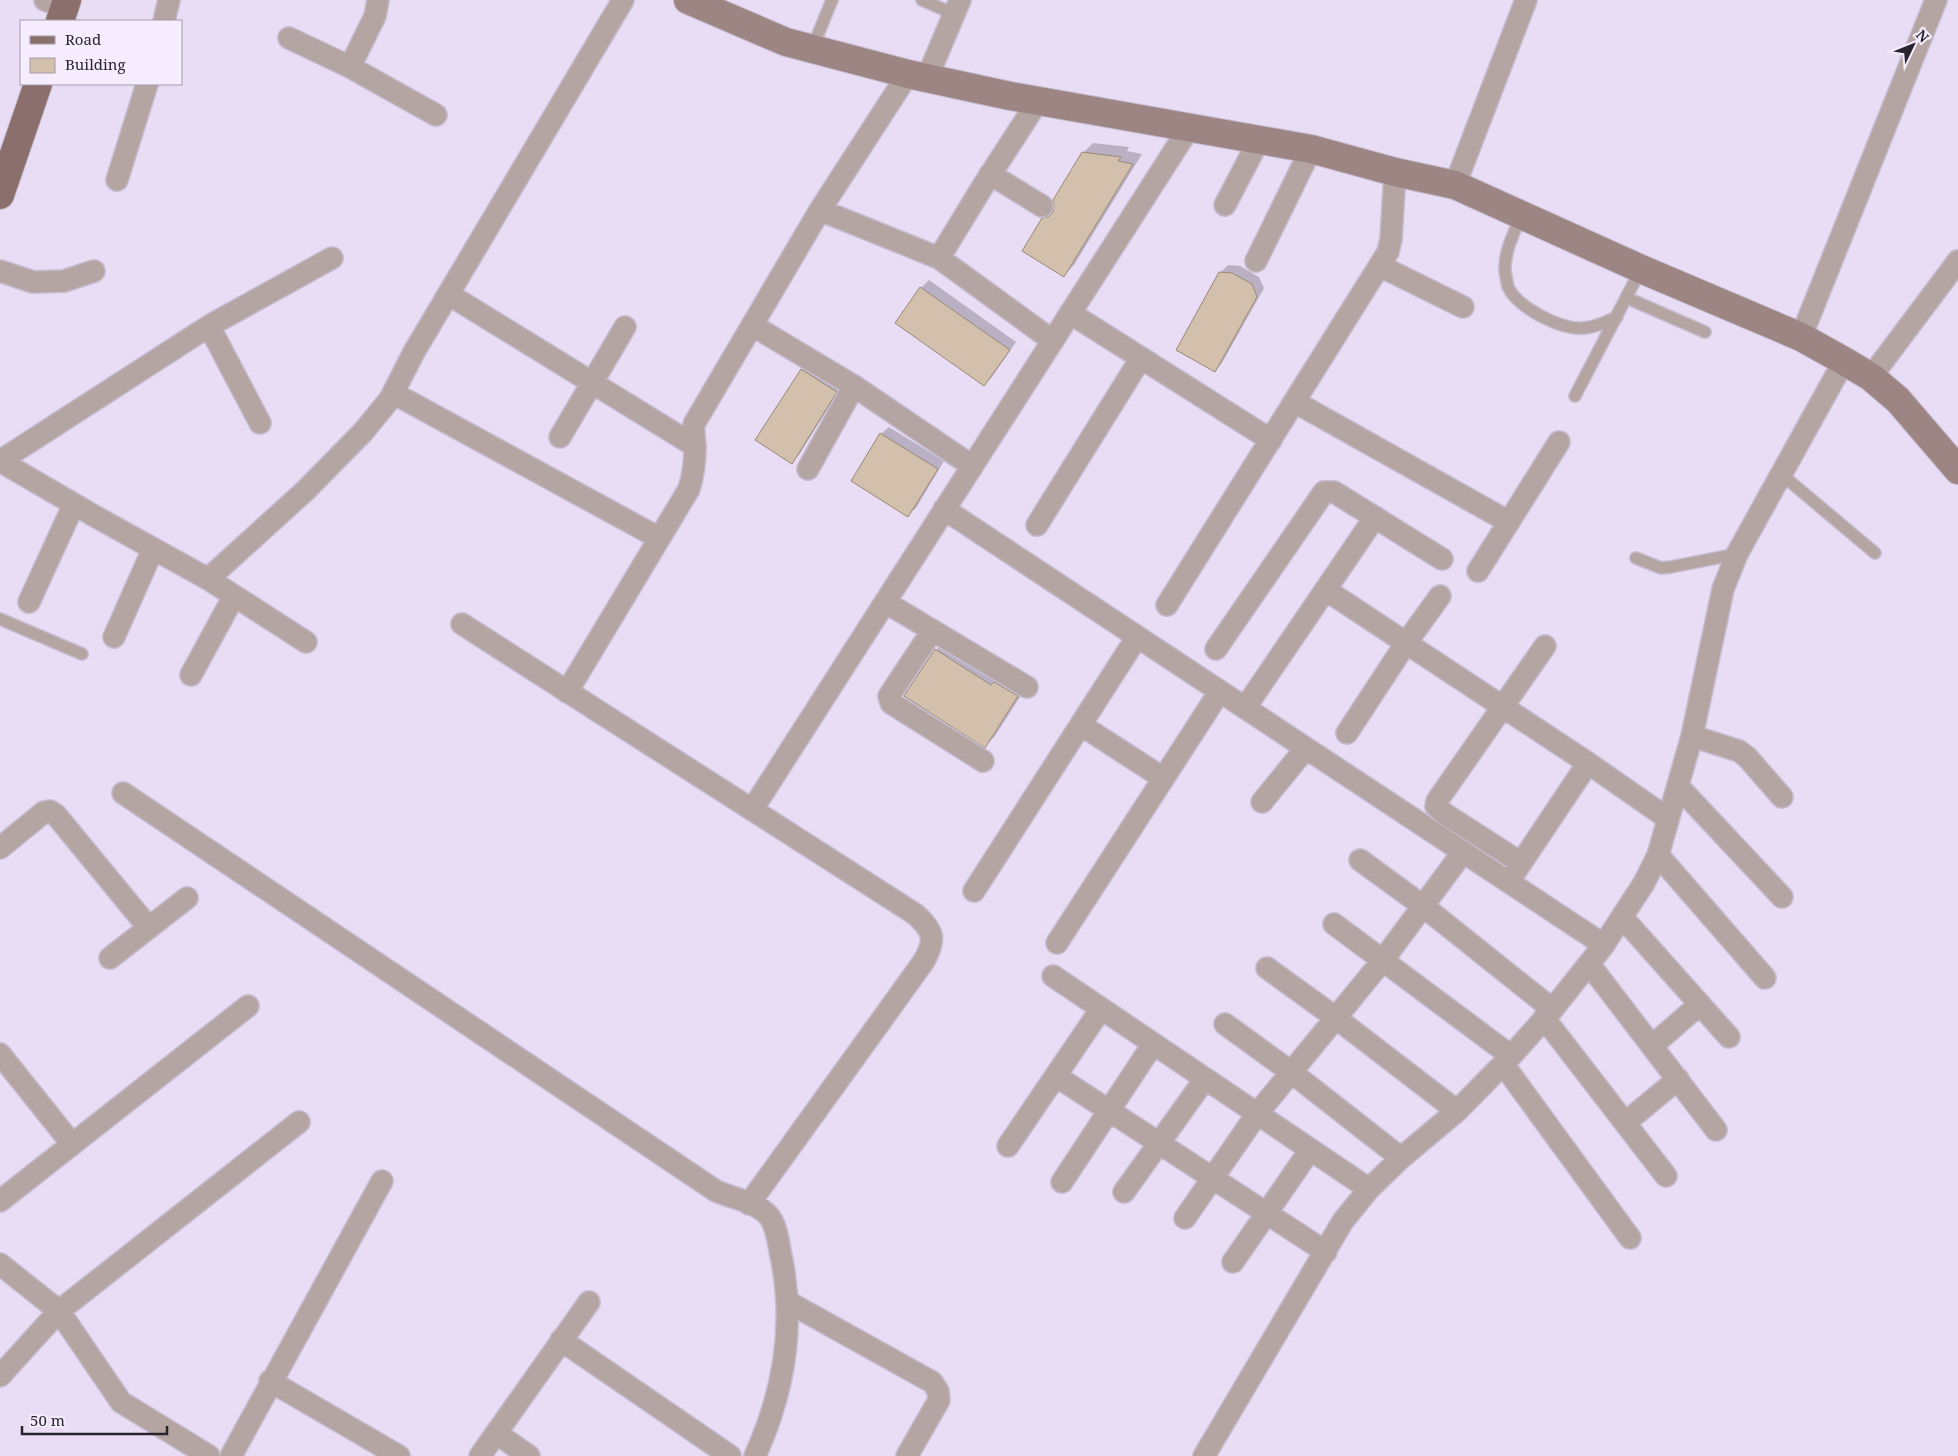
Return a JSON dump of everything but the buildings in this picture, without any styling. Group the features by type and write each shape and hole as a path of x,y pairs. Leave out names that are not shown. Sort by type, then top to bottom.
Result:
{"main road":[{"path":"0,195 38,85"}],"street":[{"path":"164,20 169,0"},
{"path":"350,67 375,16 378,0"},
{"path":"208,579 306,490 363,432 393,393 414,352 448,294 624,0"},
{"path":"688,0 786,42 918,76 1038,101 1312,149 1395,172 1455,185 1641,269 1801,337 1844,361 1871,377 1898,400 1958,470"},
{"path":"1455,185 1526,0"},
{"path":"1801,337 1936,0"},
{"path":"567,692 689,489 695,446 694,424 820,210 918,76 957,7"},
{"path":"289,38 350,67 436,115"},
{"path":"117,180 147,85"},
{"path":"939,258 990,174 1038,101"},
{"path":"752,810 1189,128"},
{"path":"1224,205 1259,140"},
{"path":"1256,261 1312,149"},
{"path":"1167,605 1388,252 1391,239 1395,172"},
{"path":"990,174 1042,206"},
{"path":"820,210 939,258 1053,341"},
{"path":"306,642 208,579 0,461 209,326 332,258"},
{"path":"1871,377 1957,264"},
{"path":"1380,266 1463,307"},
{"path":"0,272 33,282 64,281 94,271"},
{"path":"448,294 695,446"},
{"path":"1070,313 1271,440"},
{"path":"209,326 260,423"},
{"path":"752,326 854,386 972,466"},
{"path":"560,437 626,327"},
{"path":"1037,525 1141,358"},
{"path":"1204,1456 1343,1221 1368,1190 1401,1158 1457,1111 1507,1060 1548,1014 1604,945 1644,883 1658,855 1667,818 1692,736 1723,589 1737,554 1844,361"},
{"path":"808,469 854,386"},
{"path":"393,393 659,538"},
{"path":"1295,402 1509,522"},
{"path":"1478,571 1559,442"},
{"path":"1216,649 1324,492 1334,492 1442,559"},
{"path":"29,602 74,504"},
{"path":"944,509 1604,945"},
{"path":"1245,708 1375,518"},
{"path":"114,637 153,549"},
{"path":"1326,590 1588,763 1667,818"},
{"path":"190,676 234,596"},
{"path":"1347,732 1406,643 1440,596"},
{"path":"885,602 1027,687"},
{"path":"462,624 915,914 926,924 932,936 932,947 924,962 749,1204"},
{"path":"932,630 889,696 891,703 983,762"},
{"path":"974,891 1137,637"},
{"path":"1520,864 1439,810 1436,806 1437,800 1545,646"},
{"path":"1057,943 1220,691"},
{"path":"1081,725 1163,778"},
{"path":"1692,736 1739,751 1747,757 1782,797"},
{"path":"1262,802 1306,748"},
{"path":"1508,882 1588,763"},
{"path":"1678,786 1782,897"},
{"path":"123,793 716,1191 762,1209 770,1217 777,1234 788,1302 788,1331 781,1379 767,1429 755,1456"},
{"path":"0,848 44,812 50,811 56,815 149,928"},
{"path":"1185,1218 1257,1114 1383,960 1463,852"},
{"path":"1658,855 1765,978"},
{"path":"1360,860 1423,906 1548,1014 1666,1176"},
{"path":"110,958 187,898"},
{"path":"1622,917 1729,1036"},
{"path":"1334,924 1383,960 1507,1060 1630,1238"},
{"path":"1588,964 1716,1130"},
{"path":"1267,968 1336,1018 1457,1111"},
{"path":"1053,976 1368,1190"},
{"path":"1652,1046 1700,1004"},
{"path":"0,1201 248,1006"},
{"path":"1008,1146 1101,1009"},
{"path":"1225,1024 1291,1072 1401,1158"},
{"path":"1062,1182 1153,1044"},
{"path":"0,1054 72,1144"},
{"path":"1056,1076 1326,1252"},
{"path":"1124,1192 1205,1079"},
{"path":"1625,1122 1678,1079"},
{"path":"0,1376 59,1310 299,1122"},
{"path":"1233,1262 1310,1150"},
{"path":"230,1456 382,1181"},
{"path":"0,1264 59,1310 121,1402 209,1456"},
{"path":"480,1456 589,1302"},
{"path":"788,1302 932,1382 938,1391 939,1400 907,1456"},
{"path":"562,1340 730,1456"},
{"path":"270,1381 399,1456"},
{"path":"496,1433 529,1456"}],"lane":[{"path":"812,49 832,0"},
{"path":"922,0 957,7"},
{"path":"1521,216 1506,254 1505,271 1508,287 1520,302 1556,323 1582,328 1599,326 1617,317"},
{"path":"1575,396 1641,269"},
{"path":"1627,298 1705,332"},
{"path":"1781,474 1875,553"},
{"path":"1636,558 1661,568 1687,565 1737,554"},
{"path":"0,619 82,654"}]}
